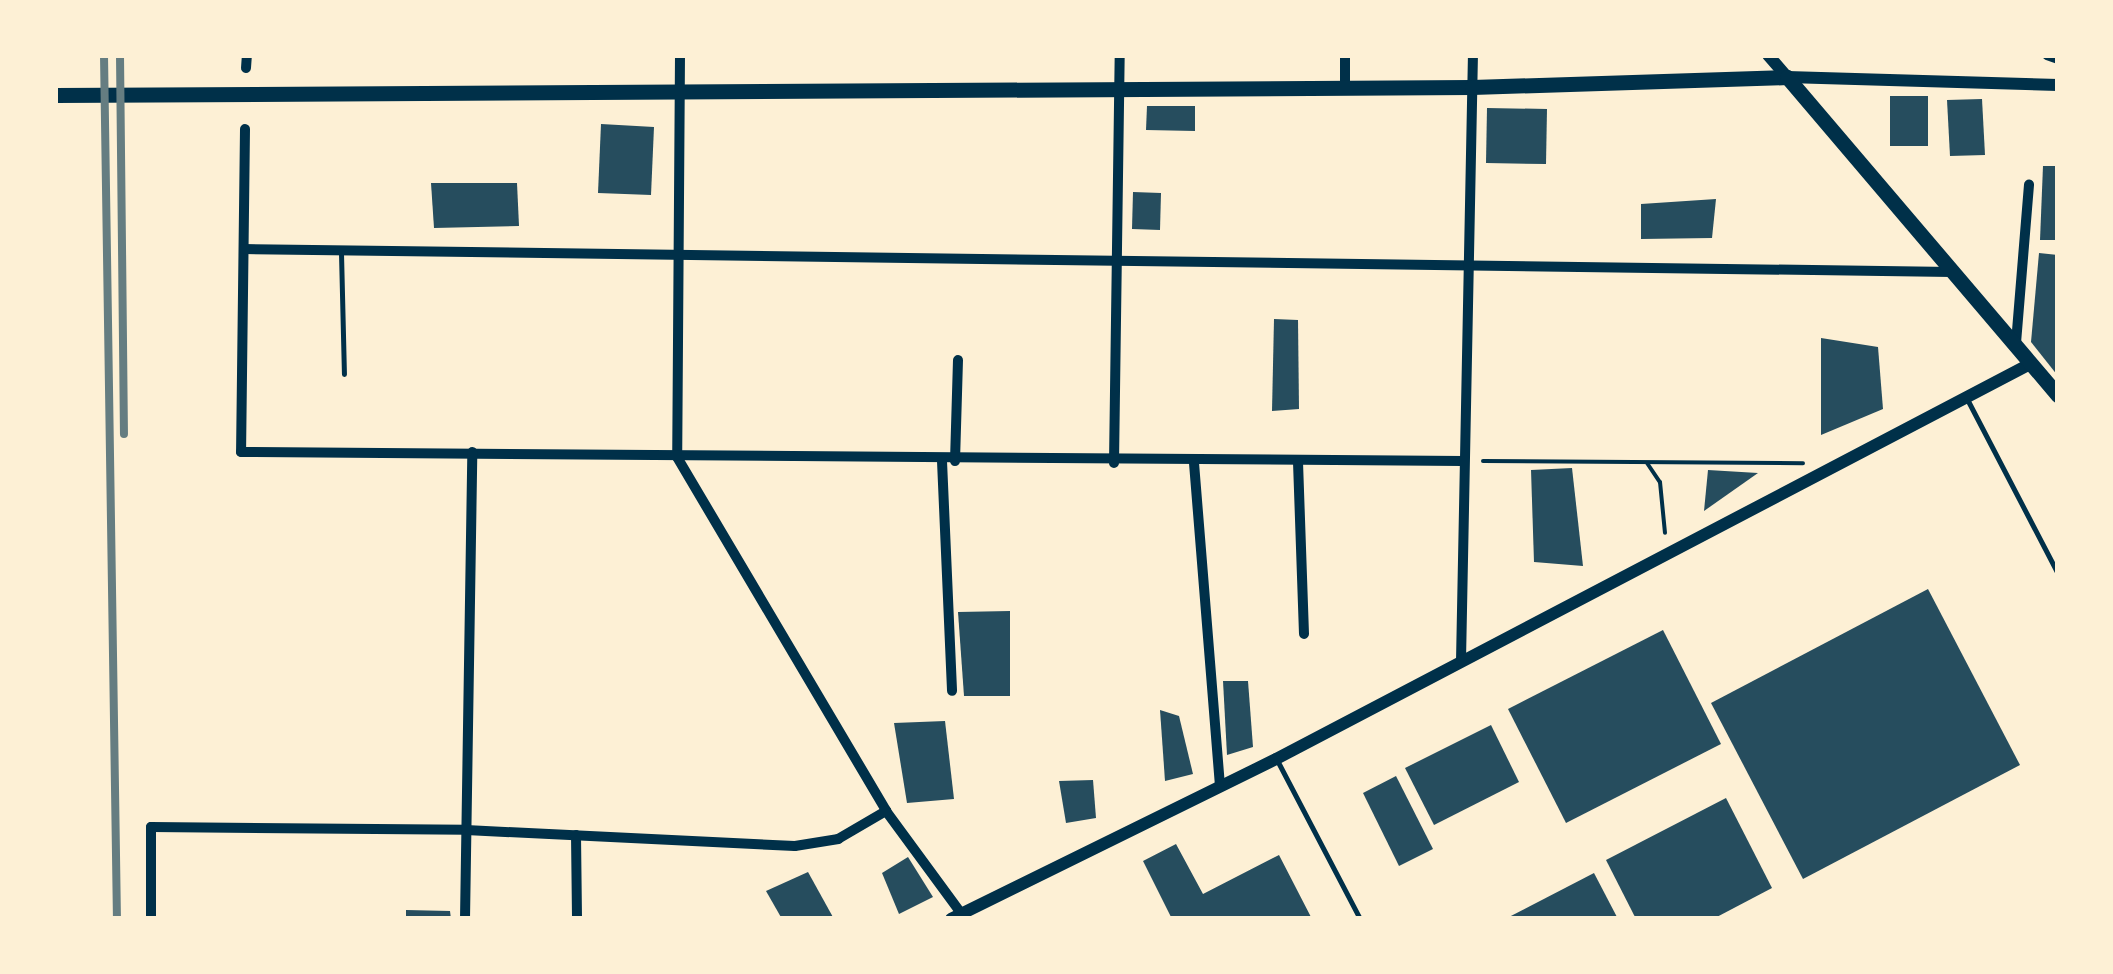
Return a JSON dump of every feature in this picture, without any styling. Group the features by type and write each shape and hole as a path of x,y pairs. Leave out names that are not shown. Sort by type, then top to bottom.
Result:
{"main road":[{"path":"55,94 1472,87 1787,76 1958,272 2058,395"}],"street":[{"path":"246,55 246,68"},
{"path":"680,55 677,457 886,811 959,917 1276,759 2032,363"},
{"path":"1114,463 1120,55"},
{"path":"1345,55 1345,86"},
{"path":"1460,661 1473,55"},
{"path":"1768,55 1787,76 2058,84"},
{"path":"2047,55 2058,59"},
{"path":"245,129 240,452 1114,463 1463,461"},
{"path":"2016,343 2029,185"},
{"path":"244,249 1116,263 1470,262 1958,272"},
{"path":"955,461 958,360"},
{"path":"465,919 472,452"},
{"path":"942,461 952,691"},
{"path":"1194,462 1220,787"},
{"path":"1298,462 1304,634"},
{"path":"151,919 151,827 466,830 795,846 838,839 886,811"},
{"path":"576,835 578,919"}],"lane":[{"path":"340,250 344,374"},
{"path":"1966,397 2058,574"},
{"path":"1276,759 1360,919"}],"path":[{"path":"1463,461 1840,463"},
{"path":"1645,462 1660,482 1668,553"}],"building":[{"path":"1890,96 1928,96 1928,146 1890,146"},
{"path":"1982,99 1985,155 1950,156 1947,100"},
{"path":"1147,106 1195,106 1195,131 1146,130"},
{"path":"1487,108 1547,109 1546,164 1486,163"},
{"path":"601,124 654,127 651,195 598,193"},
{"path":"2043,166 2058,166 2058,240 2040,240"},
{"path":"431,183 517,183 519,226 434,228"},
{"path":"1133,192 1161,193 1160,230 1132,229"},
{"path":"1716,199 1712,238 1641,239 1641,204"},
{"path":"2039,253 2058,255 2058,376 2031,342"},
{"path":"1274,319 1298,320 1299,409 1272,411"},
{"path":"1821,338 1878,347 1883,409 1821,435"},
{"path":"1572,468 1583,566 1534,562 1531,470"},
{"path":"1708,470 1758,473 1704,511"},
{"path":"1928,589 2020,765 1803,879 1711,703"},
{"path":"1010,611 1010,696 964,696 958,612"},
{"path":"1663,630 1721,744 1566,823 1508,709"},
{"path":"1223,681 1248,681 1253,747 1227,755"},
{"path":"1160,710 1179,716 1193,774 1165,781"},
{"path":"945,721 954,799 907,803 894,723"},
{"path":"1491,725 1519,782 1434,825 1405,768"},
{"path":"1396,776 1433,849 1399,866 1363,793"},
{"path":"1093,780 1096,818 1066,823 1059,781"},
{"path":"1726,798 1772,888 1713,919 1636,919 1606,860"},
{"path":"1176,844 1203,894 1279,855 1312,919 1172,919 1143,861"},
{"path":"908,857 933,897 899,914 882,873"},
{"path":"808,872 834,919 782,919 766,891"},
{"path":"1594,873 1618,919 1505,919"},
{"path":"406,910 450,911 451,919 406,919"}],"railway":[{"path":"104,55 117,919"},
{"path":"120,55 124,434"}]}
